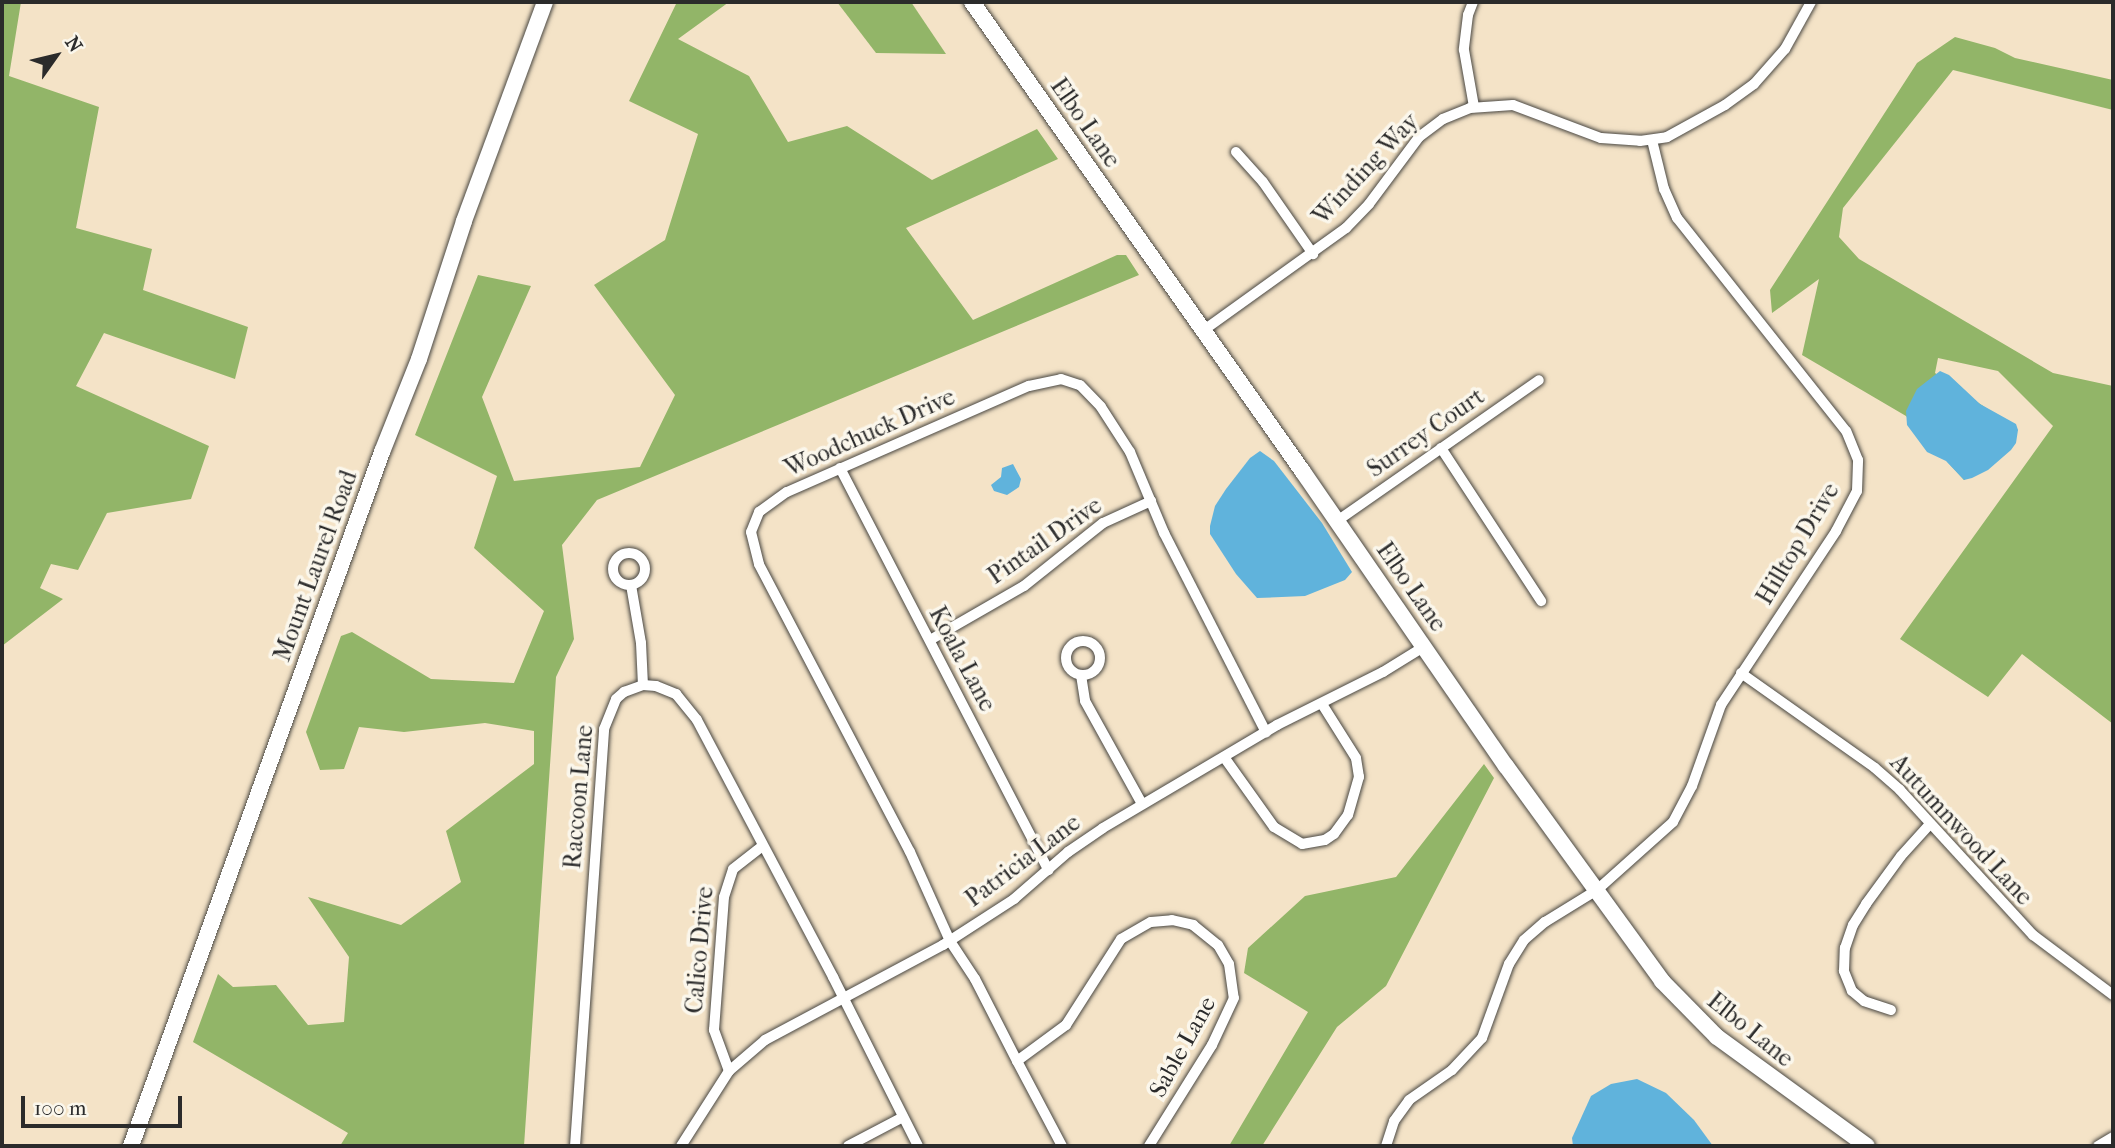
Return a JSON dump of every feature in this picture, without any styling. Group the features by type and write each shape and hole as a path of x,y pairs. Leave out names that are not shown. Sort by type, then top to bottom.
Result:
{"street":[{"name":"Mount Laurel Road","path":"131,1146 385,444 419,359 464,221 545,2"},
{"name":"Elbo Lane","path":"972,2 1654,970 1688,1010 1738,1053 1867,1146"},
{"path":"1474,2 1466,27 1464,50 1474,107"},
{"name":"Winding Way","path":"1204,330 1313,254 1358,216 1419,137 1443,119 1474,107 1513,105 1601,138 1652,140 1667,137 1691,125 1754,84 1785,49 1811,2"},
{"name":"Hilltop Drive","path":"1386,1146 1400,1110 1419,1092 1463,1061 1482,1038 1509,964 1524,940 1545,922 1597,890 1664,832 1681,811 1721,705 1852,505 1859,475 1858,460 1837,418 1677,218 1664,189 1652,140"},
{"path":"1236,152 1263,183 1313,254"},
{"name":"Woodchuck Drive","path":"950,940 910,852 764,574 751,543 753,521 767,504 840,468 1029,386 1061,379 1080,385 1101,407 1130,452 1182,571 1266,732"},
{"name":"Surrey Court","path":"1337,521 1539,380"},
{"path":"1441,448 1541,601"},
{"name":"Koala Lane","path":"840,468 1048,870"},
{"name":"Pintail Drive","path":"930,640 1024,586 1102,523 1151,501"},
{"path":"631,585 642,643 643,685 656,686 676,694 691,710 918,1146"},
{"name":"Patricia Lane","path":"681,1146 729,1071 765,1040 950,940 1002,908 1079,843 1142,804 1266,732 1425,646"},
{"name":"Autumnwood Lane","path":"1741,673 1875,768 2033,935 2113,995"},
{"path":"1081,675 1085,701 1142,804"},
{"name":"Raccoon Lane","path":"575,1146 604,729 616,699 624,692 643,685"},
{"path":"1224,757 1282,835 1302,844 1325,840 1334,834 1348,815 1359,777 1356,758 1322,704"},
{"path":"1891,1010 1864,1001 1852,991 1844,971 1845,948 1853,925 1866,904 1901,856 1930,824"},
{"name":"Calico Drive","path":"729,1071 714,1030 724,897 733,869 762,846"},
{"name":"Sable Lane","path":"1017,1061 1066,1025 1113,948 1130,932 1162,920 1183,922 1203,930 1225,954 1234,998 1217,1037 1149,1146"},
{"path":"950,940 975,979 1062,1146"},
{"path":"848,1146 903,1117"},
{"path":"2098,1146 2113,1138"}],"green space":[{"path":"2,2 21,2 9,76 99,107 76,228 152,249 143,290 248,327 235,379 104,333 76,386 209,446 191,499 107,513 78,570 51,564 40,588 63,599 2,646"},
{"path":"669,2 729,2 678,39 749,76 788,142 847,126 932,180 1037,129 1058,159 906,228 973,320 1117,255 1126,255 1139,275 597,500 562,545 574,639 556,677 524,1146 340,1146 348,1133 193,1042 218,974 233,987 276,985 308,1025 344,1022 349,957 308,897 401,925 461,882 446,831 534,764 534,731 485,723 404,732 359,727 344,769 320,770 306,732 341,636 352,632 431,679 514,683 544,611 474,548 497,476 415,435 478,275 531,286 482,397 514,481 640,467 675,395 594,285 665,240 698,134 629,101 676,4"},
{"path":"837,2 911,2 946,54 876,53"},
{"path":"1955,37 1995,48 2015,58 2113,80 2113,110 1953,70 1843,208 1839,237 1859,259 2053,373 2113,386 2113,724 2022,654 1988,697 1900,639 2053,426 1998,371 1938,358 1935,373 2018,430 1964,480 1906,416 1802,355 1819,279 1772,313 1770,290 1917,63"},
{"path":"1484,764 1494,778 1386,986 1337,1027 1262,1146 1229,1146 1308,1012 1244,973 1248,948 1305,896 1396,877"}],"water":[{"path":"1940,371 1949,375 1980,404 2016,424 2018,430 2016,443 2011,450 1988,470 1972,478 1964,480 1946,461 1927,452 1907,425 1906,411 1917,389"},
{"path":"1260,451 1274,461 1322,523 1352,572 1345,580 1305,596 1257,598 1236,574 1210,534 1210,526 1215,506 1226,489 1250,458"},
{"path":"1013,464 1021,479 1019,487 1007,495 994,491 991,485 1001,477 1002,468"},
{"path":"1637,1079 1666,1093 1694,1120 1713,1146 1573,1146 1572,1138 1591,1096 1611,1084"}]}
